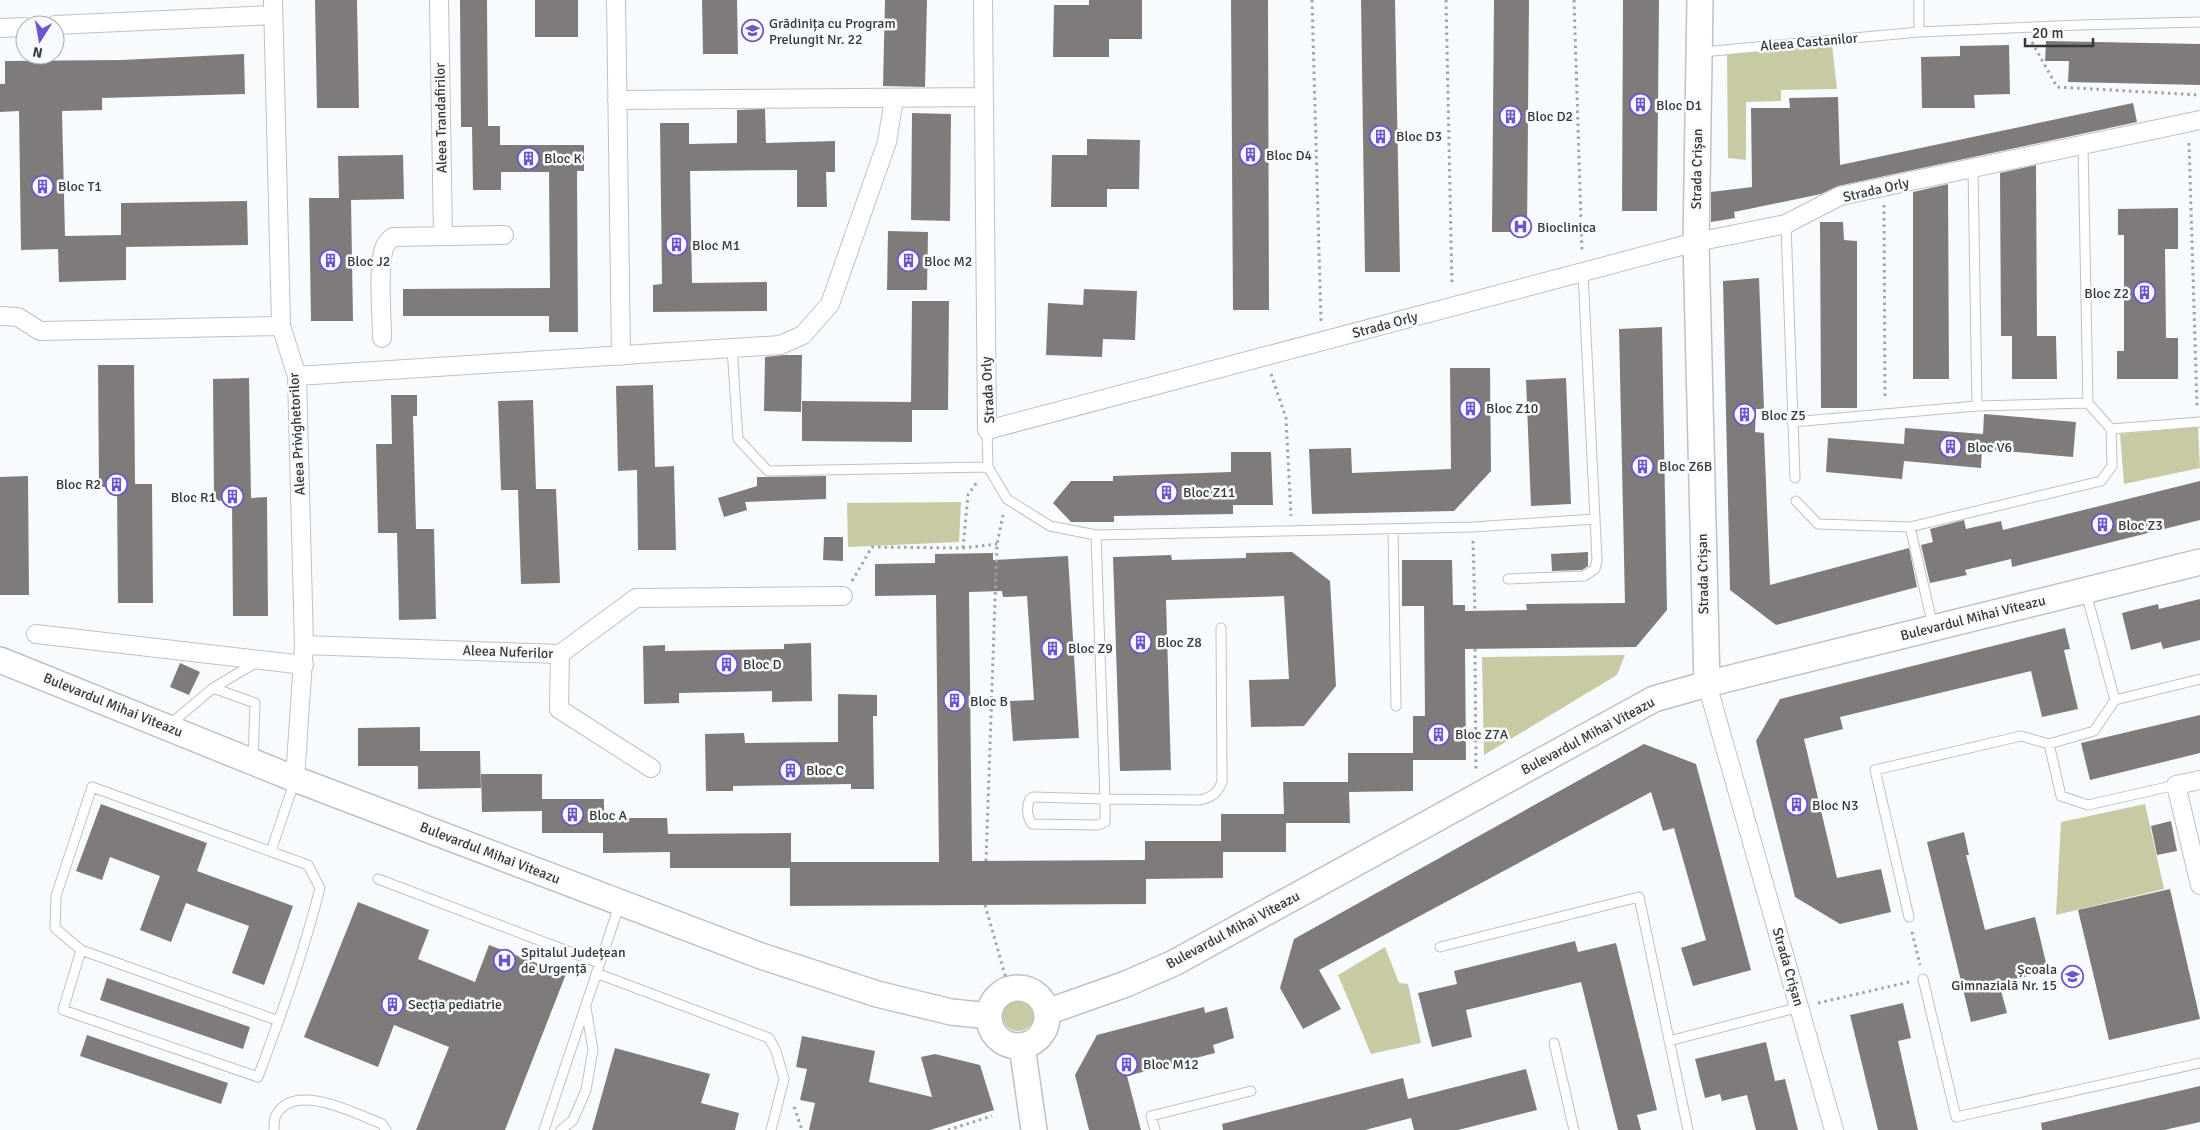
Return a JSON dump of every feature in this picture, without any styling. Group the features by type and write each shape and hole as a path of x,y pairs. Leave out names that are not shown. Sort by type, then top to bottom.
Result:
{"main road":[{"name":"Strada Crișan","path":"1700,0 1696,242 1707,684"},
{"name":"Bulevardul Mihai Viteazu","path":"1047,1012 1126,984 1174,963 1654,699 1707,684 2200,562"},
{"name":"Bulevardul Mihai Viteazu","path":"0,660 296,779 620,904 761,956 851,987 943,1011 989,1016"},
{"path":"1009,989 1029,990 1044,1002 1047,1012 1046,1027 1042,1034 1030,1044 1022,1046 1014,1046 999,1038 990,1024 989,1016 992,1005 999,995 1009,989"},
{"path":"1022,1046 1034,1130"}],"street":[{"name":"Aleea Trandafirilor","path":"440,0 442,236"},
{"path":"616,0 621,356"},
{"name":"Strada Orly","path":"983,0 988,430 1453,306 1583,274 1696,242 1786,224 1840,196 2194,122"},
{"path":"65,24 273,8"},
{"name":"Aleea Privighetorilor","path":"273,8 281,326 297,376 304,665 296,779"},
{"path":"0,28 15,27"},
{"path":"617,100 984,97"},
{"path":"297,376 780,346 803,335 830,304 887,142 894,99"},
{"path":"382,338 382,262 384,247 388,240 393,237 504,235"},
{"path":"0,316 18,317 40,331 281,326"},
{"name":"Aleea Nuferilor","path":"304,645 560,654 636,598 843,596"},
{"path":"36,634 304,665"},
{"path":"560,654 559,709 651,768"},
{"name":"Strada Crișan","path":"1707,684 1834,1130"},
{"path":"2200,780 2176,785 2200,885"}],"lane":[{"path":"1919,0 1919,32"},
{"name":"Aleea Castanilor","path":"1699,52 1919,32 2200,22"},
{"path":"1796,501 1818,524 1910,527 2101,481 2112,466 2111,429 2088,403 2083,146"},
{"path":"1973,169 1978,406"},
{"path":"1786,224 1795,478"},
{"path":"1508,579 1584,576 1595,569 1597,560 1583,274"},
{"path":"732,348 738,440 768,471 988,467"},
{"path":"1792,422 1978,406 2088,403"},
{"path":"2111,429 2199,422"},
{"path":"988,430 988,467 1007,499 1050,526 1096,535 1473,527 1595,519"},
{"path":"1910,527 1933,628"},
{"path":"1393,529 1396,706"},
{"path":"1096,535 1105,799 1104,822 1102,824 1037,826 1032,824 1028,818 1028,802 1033,797 1105,799 1200,800 1212,797 1219,790 1222,782 1221,628"},
{"path":"2086,590 2115,700"},
{"path":"167,727 213,688 262,660"},
{"path":"1909,917 1875,770 2021,736 2050,744 2094,730 2115,700 2200,679"},
{"path":"213,688 256,703 253,762"},
{"path":"2050,744 2061,796 2088,806 2176,785"},
{"path":"271,851 296,779"},
{"path":"81,950 63,1010 258,1078 279,1021 311,925 320,888 308,864 92,787 56,896 55,928 81,950 279,1021"},
{"path":"378,879 599,963"},
{"path":"1440,947 1639,898 1688,1130"},
{"path":"544,1130 620,904"},
{"path":"596,973 769,1038 776,1051 784,1078 771,1130"},
{"path":"1923,979 1956,1117 2200,1063"},
{"path":"560,1130 573,1120 586,1090 593,1050 585,1005"},
{"path":"1670,1041 1800,1007"},
{"path":"1554,1043 1574,1130"},
{"path":"1155,1130 1151,1116 1252,1091"},
{"path":"274,1130 276,1116 287,1103 304,1098 335,1106 382,1124 386,1130"}],"path":[{"path":"1312,0 1322,342"},
{"path":"1446,0 1453,306"},
{"path":"1574,0 1583,274"},
{"path":"2024,28 2057,87 2200,95"},
{"path":"2194,122 2199,422"},
{"path":"1884,187 1885,414"},
{"path":"1265,356 1286,418 1292,531"},
{"path":"963,548 968,495 988,467"},
{"path":"986,861 997,544 1007,499"},
{"path":"1473,527 1475,610"},
{"path":"843,596 872,547 963,548 997,544"},
{"path":"1475,649 1476,798"},
{"path":"985,905 1009,989"},
{"path":"1800,1007 1923,979 1909,917"},
{"path":"948,1130 992,1116"}],"green space":[{"path":"1832,44 1837,89 1781,90 1781,101 1746,102 1746,160 1728,158 1727,54"},
{"path":"2198,427 2200,468 2124,484 2120,434"},
{"path":"961,502 959,542 848,547 847,503"},
{"path":"1625,655 1617,675 1484,755 1482,657"},
{"path":"2145,804 2164,889 2056,915 2061,822"},
{"path":"1385,947 1399,983 1408,984 1421,1043 1371,1054 1338,975"},
{"path":"1018,999 1024,1000 1029,1004 1033,1009 1033,1021 1029,1026 1024,1030 1018,1031 1012,1030 1007,1026 1003,1021 1002,1015 1003,1009 1007,1004 1012,1000"}],"building":[{"path":"315,0 357,0 359,108 317,108"},
{"name":"Bloc K","path":"460,0 487,0 488,126 500,126 500,145 584,145 584,171 577,171 578,332 549,332 549,316 403,316 403,289 550,288 549,172 501,172 501,190 473,190 472,127 461,127"},
{"path":"535,0 578,0 578,37 535,37"},
{"path":"702,0 737,0 738,54 703,54"},
{"path":"885,0 927,0 925,87 883,86"},
{"path":"1089,0 1142,0 1142,39 1109,39 1109,57 1053,57 1054,5 1089,5"},
{"name":"Bloc D4","path":"1231,0 1268,0 1269,310 1233,310"},
{"name":"Bloc D3","path":"1361,0 1395,0 1400,272 1365,272"},
{"name":"Bloc D2","path":"1494,0 1529,0 1527,232 1492,232"},
{"name":"Bloc D1","path":"1623,0 1659,0 1657,211 1622,211"},
{"path":"2046,41 2200,44 2200,85 2068,82 2069,61 2045,61"},
{"path":"2009,45 2010,94 1974,95 1975,108 1922,108 1921,57 1960,56 1960,46"},
{"path":"244,54 245,94 102,98 102,110 62,111 65,236 121,235 121,203 247,201 248,245 126,247 126,280 59,282 58,249 21,250 19,111 0,112 0,84 5,84 5,61 15,61 15,65 65,65 65,60 121,60"},
{"path":"1838,97 1840,165 2133,103 2137,122 1838,186 1821,194 1734,212 1735,218 1711,222 1711,192 1752,187 1751,108 1790,108 1789,98"},
{"name":"Bloc M1","path":"765,109 766,143 835,141 835,172 826,172 827,207 797,207 797,170 690,171 692,283 767,282 767,311 653,312 653,285 662,284 660,123 689,123 689,144 737,143 737,110"},
{"path":"912,113 951,114 950,221 911,220"},
{"path":"1087,139 1140,140 1139,189 1107,189 1107,207 1051,207 1052,155 1087,155"},
{"name":"Bloc J2","path":"403,155 404,199 351,200 353,321 311,321 309,198 339,198 338,156"},
{"path":"2036,165 2037,336 2056,336 2057,379 2012,379 2012,336 2001,336 2000,173"},
{"path":"1948,184 1949,379 1913,379 1913,192"},
{"name":"Bloc Z2","path":"2178,208 2178,249 2165,249 2166,338 2178,338 2178,379 2117,379 2117,351 2124,351 2124,235 2118,235 2118,209"},
{"path":"1820,222 1843,222 1844,240 1857,241 1857,408 1821,408"},
{"path":"888,231 928,232 927,290 887,290"},
{"name":"Bloc Z5","path":"1759,278 1764,409 1756,409 1755,432 1764,433 1770,585 1909,548 1917,587 1776,625 1730,590 1723,281"},
{"path":"1084,289 1137,291 1135,340 1103,339 1102,357 1046,355 1048,303 1083,305"},
{"path":"912,301 949,301 948,410 912,410 912,442 802,441 802,401 911,402"},
{"path":"1662,327 1667,610 1636,647 1465,649 1466,760 1413,760 1413,791 1349,792 1350,823 1286,823 1286,852 1223,852 1223,878 1146,879 1146,904 790,906 790,868 670,868 670,852 603,853 603,833 542,833 542,811 482,812 481,774 542,774 542,799 604,799 604,818 667,818 668,834 791,833 791,862 939,862 936,595 875,596 875,564 935,563 935,554 993,553 993,560 1068,556 1079,738 1013,741 1010,701 1034,700 1027,596 1003,597 1002,591 969,592 972,861 1145,860 1145,841 1221,841 1221,814 1284,814 1283,782 1348,782 1348,753 1413,753 1413,716 1425,716 1424,606 1402,606 1402,560 1452,560 1453,605 1465,605 1465,611 1527,610 1526,604 1625,603 1619,329"},
{"path":"802,355 801,412 764,411 765,357"},
{"name":"Bloc R2","path":"98,365 134,365 135,484 152,484 153,603 118,603 117,487 99,487"},
{"name":"Bloc Z10","path":"1450,368 1490,368 1491,471 1454,511 1312,514 1309,449 1351,448 1352,473 1451,469"},
{"name":"Bloc R1","path":"249,378 251,498 267,497 268,616 233,616 232,500 214,501 213,379"},
{"path":"1566,378 1571,504 1531,506 1526,380"},
{"path":"653,385 655,467 674,466 676,550 638,550 637,470 618,471 616,386"},
{"path":"391,395 417,395 417,416 413,416 416,529 434,529 436,619 399,620 397,533 378,533 376,444 392,444"},
{"path":"533,400 536,489 556,489 560,583 521,584 518,490 501,490 498,401"},
{"name":"Bloc V6","path":"1984,414 2076,422 2073,457 1982,449 1981,468 1904,461 1902,479 1826,472 1828,438 1904,444 1905,428 1983,434"},
{"name":"Bloc Z11","path":"1231,452 1271,452 1273,505 1233,505 1233,514 1114,516 1114,522 1071,522 1053,503 1071,481 1113,481 1113,476 1231,472"},
{"path":"28,476 29,595 0,595 0,477"},
{"path":"826,476 826,499 745,502 747,510 724,517 718,498 757,486 757,477"},
{"name":"Bloc Z3","path":"2200,481 2200,520 2012,567 2011,559 1965,570 1967,575 1930,583 1921,545 1933,542 1930,529 1964,520 1966,529 2001,521 2003,530"},
{"path":"824,537 843,537 843,561 823,560"},
{"name":"Bloc Z8","path":"1292,552 1330,581 1336,686 1304,726 1251,727 1249,680 1289,679 1284,596 1166,600 1171,770 1120,771 1113,557 1171,555 1172,560 1246,558 1246,553"},
{"path":"1588,552 1588,566 1582,570 1552,571 1551,554"},
{"path":"2200,599 2200,640 2163,649 2161,642 2131,650 2122,613 2158,604 2159,609"},
{"name":"Bloc N3","path":"2065,628 2070,649 2064,650 2078,709 2042,717 2031,671 1840,717 1843,729 1804,739 1837,878 1881,869 1891,912 1840,924 1795,897 1756,741 1780,699"},
{"name":"Bloc D","path":"811,643 812,701 772,702 772,691 679,693 679,703 644,704 643,646 665,645 665,651 784,649 784,644"},
{"path":"180,663 200,672 189,695 170,687"},
{"name":"Bloc C","path":"838,694 877,695 877,716 873,716 874,789 851,789 851,784 733,786 733,791 706,791 705,734 744,733 745,743 838,742"},
{"path":"2200,715 2200,753 2090,780 2081,743"},
{"path":"420,727 420,751 480,751 481,788 418,789 418,766 358,766 358,728"},
{"path":"1644,744 1696,764 1751,970 1693,986 1681,948 1706,940 1674,828 1663,831 1651,792 1319,970 1341,1009 1303,1029 1280,988 1294,939"},
{"path":"101,804 207,843 197,871 293,906 264,985 232,973 249,926 186,903 171,942 140,930 160,876 110,857 102,880 76,871"},
{"path":"2171,821 2177,851 2157,855 2151,826"},
{"path":"1964,832 1969,855 1966,855 1985,930 2035,917 2048,971 1999,983 2007,1013 1971,1022 1927,842"},
{"path":"2170,889 2200,1019 2109,1040 2078,910"},
{"path":"358,902 429,930 418,959 475,982 489,945 566,974 505,1130 416,1130 449,1047 394,1025 378,1067 304,1037"},
{"path":"1575,941 1578,952 1616,943 1657,1110 1637,1115 1641,1130 1618,1130 1581,982 1466,1010 1472,1037 1432,1047 1418,993 1457,984 1454,971"},
{"path":"107,978 250,1027 243,1049 100,1000"},
{"path":"1903,1003 1911,1038 1898,1041 1918,1130 1878,1130 1850,1015"},
{"name":"Bloc M12","path":"1204,1007 1205,1013 1227,1007 1234,1038 1213,1045 1215,1053 1127,1076 1141,1130 1089,1130 1075,1075 1097,1035"},
{"path":"87,1035 228,1083 221,1104 80,1056"},
{"path":"802,1036 875,1051 869,1082 932,1097 921,1057 935,1054 980,1065 994,1110 930,1130 809,1130 815,1103 800,1100 807,1069 796,1067"},
{"path":"1766,1042 1775,1081 1785,1079 1798,1130 1756,1130 1747,1095 1722,1101 1720,1094 1705,1098 1695,1059"},
{"path":"615,1048 710,1074 701,1103 739,1113 735,1130 592,1130"},
{"path":"1526,1069 1537,1110 1458,1130 1414,1130 1411,1118 1365,1130 1223,1130 1222,1124 1403,1078 1408,1099"},
{"path":"2200,1086 2200,1122 2164,1130 2042,1130 2041,1123"}],"place":[{"name":"Grădinița cu Program Prelungit Nr. 22","path":"753,31"},
{"name":"Bloc D1","path":"1640,105"},
{"name":"Bloc D2","path":"1511,116"},
{"name":"Bloc D3","path":"1380,136"},
{"name":"Bloc D4","path":"1250,155"},
{"name":"Bloc K","path":"528,158"},
{"name":"Bloc T1","path":"42,186"},
{"name":"Bioclinica","path":"1521,227"},
{"name":"Bloc M1","path":"676,245"},
{"name":"Bloc J2","path":"331,261"},
{"name":"Bloc M2","path":"908,261"},
{"name":"Bloc Z2","path":"2145,293"},
{"name":"Bloc Z10","path":"1470,408"},
{"name":"Bloc Z5","path":"1745,415"},
{"name":"Bloc V6","path":"1951,447"},
{"name":"Bloc Z6B","path":"1643,466"},
{"name":"Bloc R2","path":"117,484"},
{"name":"Bloc Z11","path":"1167,492"},
{"name":"Bloc R1","path":"232,497"},
{"name":"Bloc Z3","path":"2102,525"},
{"name":"Bloc Z8","path":"1141,642"},
{"name":"Bloc Z9","path":"1052,648"},
{"name":"Bloc D","path":"727,664"},
{"name":"Bloc B","path":"954,701"},
{"name":"Bloc Z7A","path":"1439,734"},
{"name":"Bloc C","path":"790,770"},
{"name":"Bloc N3","path":"1796,805"},
{"name":"Bloc A","path":"573,815"},
{"name":"Spitalul Județean de Urgență","path":"505,960"},
{"name":"Școala Gimnazială Nr. 15","path":"2073,977"},
{"name":"Secția pediatrie","path":"392,1004"},
{"name":"Bloc M12","path":"1127,1064"}]}
